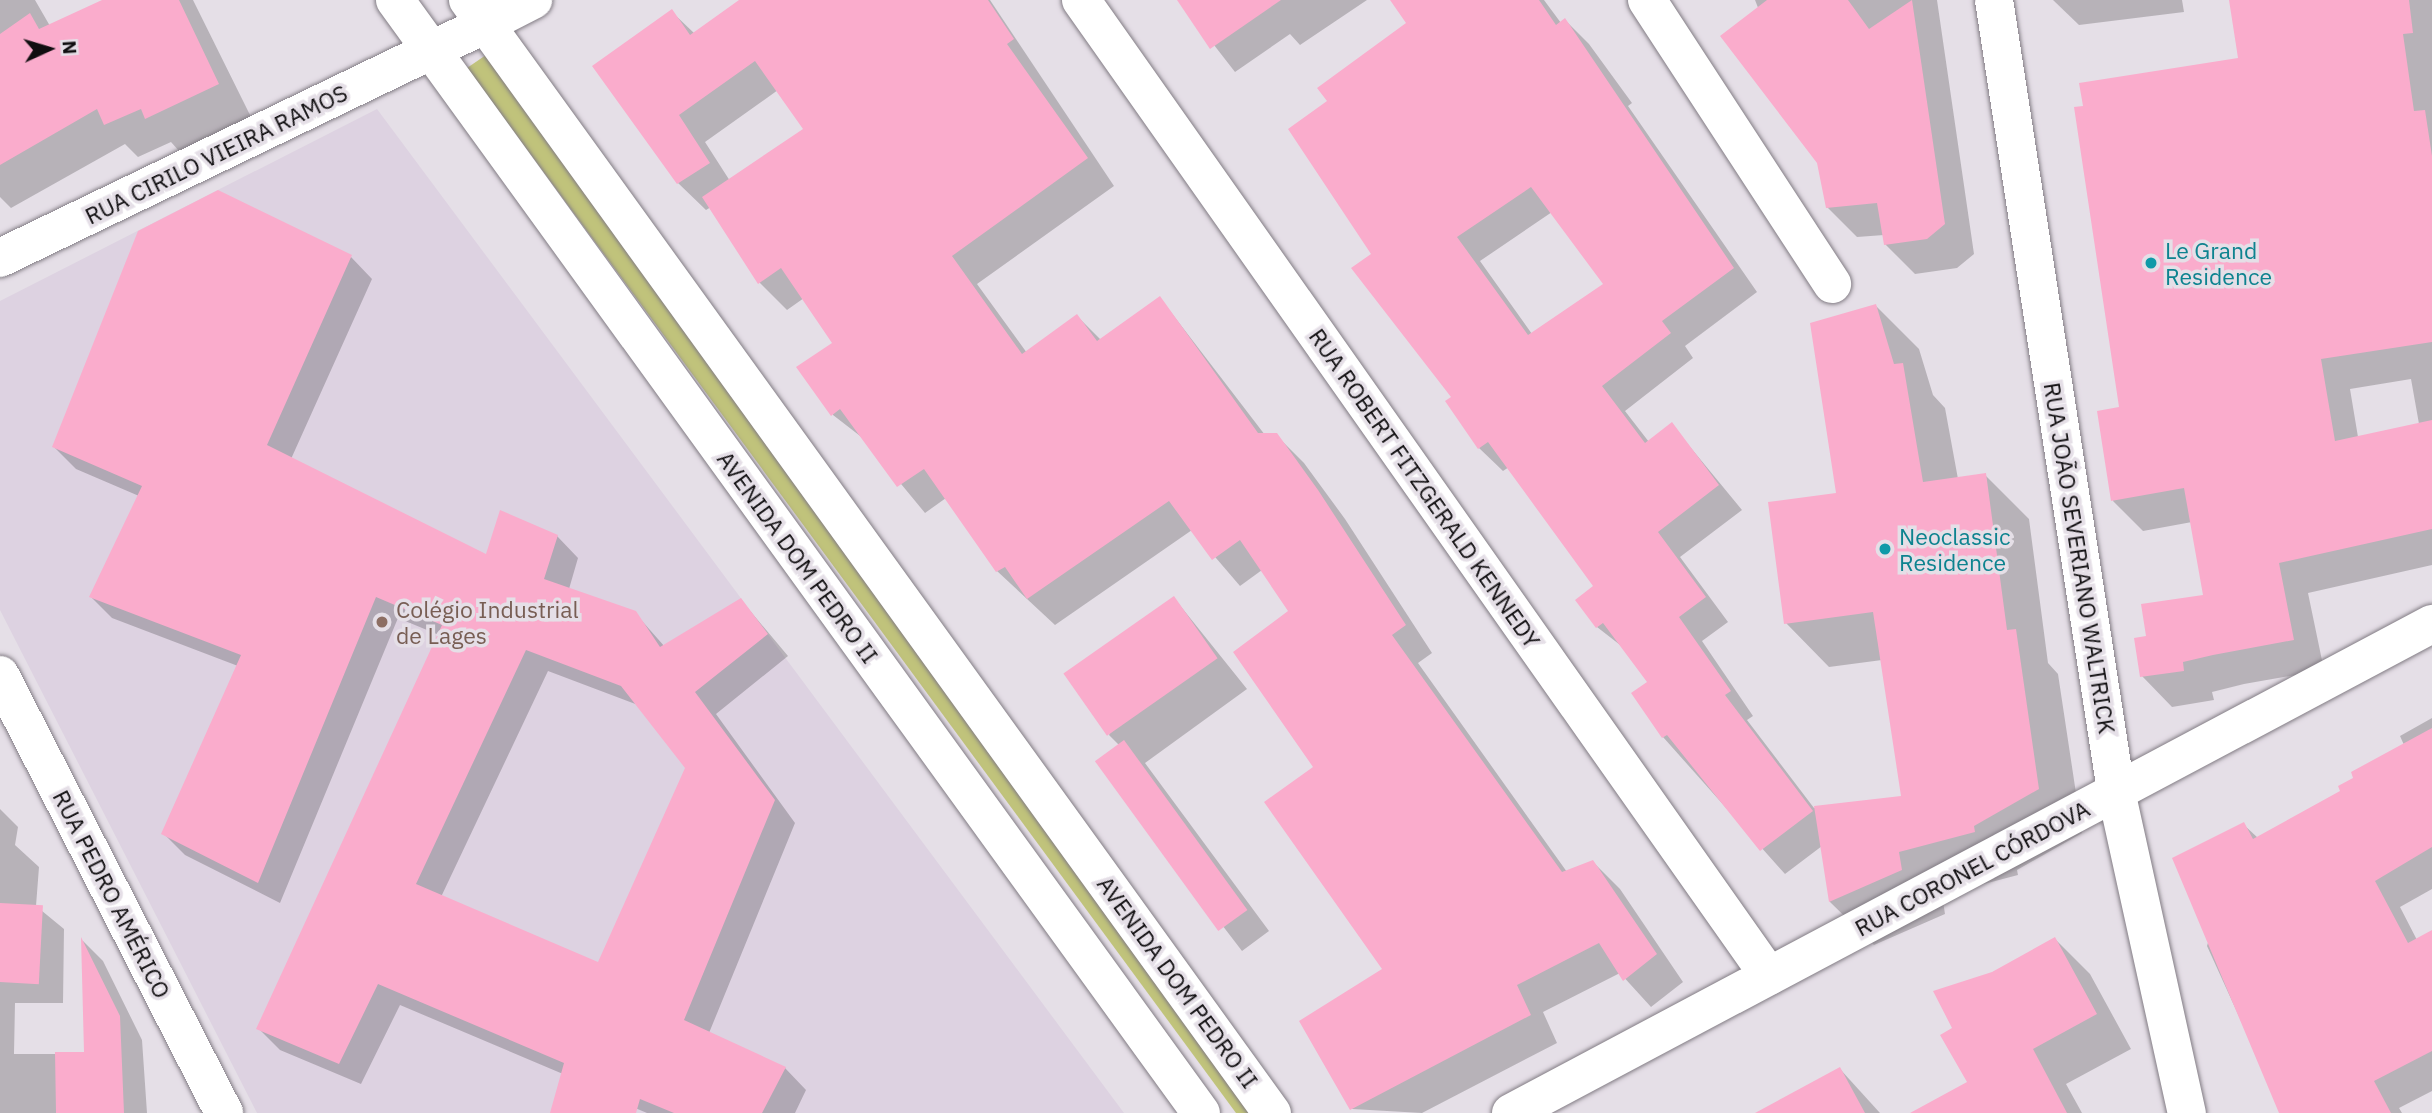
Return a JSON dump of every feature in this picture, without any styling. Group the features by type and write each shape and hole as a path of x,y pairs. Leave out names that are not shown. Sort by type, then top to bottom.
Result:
{"street":[{"name":"AVENIDA DOM PEDRO II","path":"395,0 1201,1113"},
{"name":"RUA CIRILO VIEIRA RAMOS","path":"0,258 431,50 477,12 533,0"},
{"name":"RUA ROBERT FITZGERALD KENNEDY","path":"1081,0 1769,976"},
{"path":"1647,0 1832,284"},
{"name":"RUA JOÃO SEVERIANO WALTRICK","path":"1994,0 2116,791 2187,1113"},
{"name":"AVENIDA DOM PEDRO II","path":"477,12 1272,1113"},
{"name":"RUA CORONEL CÓRDOVA","path":"1511,1113 2432,624"},
{"name":"RUA PEDRO AMÉRICO","path":"0,675 224,1113"}],"shaded area":[{"name":"Colégio Industrial de Lages","path":"377,109 1124,1113 257,1113 0,610 0,301"}],"green space":[{"path":"486,55 1259,1113 1236,1113 467,68"}],"building":[{"path":"102,0 179,0 219,84 145,119 141,109 104,125 97,109 0,165 0,34 30,13 39,29"},
{"path":"739,0 988,0 1014,39 1007,44 1088,158 952,256 1022,354 1077,314 1097,341 1160,296 1258,433 1277,433 1318,490 1406,625 1392,635 1562,872 1593,860 1657,954 1623,981 1599,943 1517,985 1531,1015 1350,1110 1299,1021 1382,969 1264,802 1313,767 1233,652 1288,611 1240,540 1212,560 1169,501 1027,599 1005,567 996,572 924,469 897,487 840,409 831,416 796,367 832,343 781,268 758,284 702,197 803,129 755,61 679,115 710,163 677,184 592,66 672,9 690,35"},
{"path":"1177,0 1281,0 1210,49"},
{"path":"1390,0 1539,0 1556,25 1565,18 1734,268 1662,321 1671,333 1602,386 1645,443 1672,422 1719,485 1658,532 1706,597 1679,617 1731,691 1725,695 1813,811 1760,851 1667,735 1662,738 1631,693 1647,682 1603,623 1596,628 1575,600 1593,586 1488,442 1478,449 1445,401 1451,397 1351,268 1371,254 1288,129 1327,101 1317,88 1406,23","holes":["1531,187 1603,284 1528,335 1457,237"]},
{"path":"1767,0 1848,0 1869,29 1912,0 1945,224 1927,239 1884,245 1877,203 1826,208 1817,163 1720,36"},
{"path":"2229,0 2409,0 2413,33 2403,34 2414,111 2425,110 2432,156 2432,342 2321,359 2335,441 2432,420 2432,529 2279,563 2294,640 2183,662 2184,671 2140,677 2134,638 2146,636 2141,604 2203,595 2184,488 2111,501 2097,411 2119,407 2074,107 2083,106 2079,83 2238,58"},
{"path":"218,190 352,255 267,445 486,554 500,510 558,535 544,579 636,611 660,647 741,598 768,634 695,692 775,800 684,1020 786,1067 762,1113 674,1113 640,1099 636,1113 550,1113 564,1063 378,984 339,1064 256,1029 442,625 376,597 258,883 161,834 241,655 89,597 142,486 52,447 138,231","holes":["526,650 621,686 685,768 598,962 416,884"]},
{"path":"1876,304 1894,364 1903,363 1923,482 1986,473 2007,630 2016,629 2039,789 1974,826 1975,832 1899,852 1902,870 1829,902 1814,806 1901,796 1873,612 1784,624 1768,502 1836,493 1810,323"},
{"path":"1174,596 1218,658 1107,736 1063,673"},
{"path":"2432,728 2432,847 2375,881 2408,943 2432,930 2432,1051 2374,1081 2391,1113 2279,1113 2172,858 2244,822 2253,839 2340,791 2338,786 2353,778 2351,772"},
{"path":"1124,740 1247,910 1218,931 1095,761"},
{"path":"0,903 43,905 39,984 0,982"},
{"path":"81,937 120,1016 124,1113 56,1113 55,1052 84,1052"},
{"path":"2055,937 2097,1014 2033,1049 2067,1113 1910,1113 1967,1082 1940,1035 1952,1028 1933,991 1992,972"},
{"path":"1840,1067 1865,1113 1755,1113"}],"place":[{"name":"Le Grand Residence","path":"2151,263"},
{"name":"Neoclassic Residence","path":"1885,549"},
{"name":"Colégio Industrial de Lages","path":"382,622"}]}
